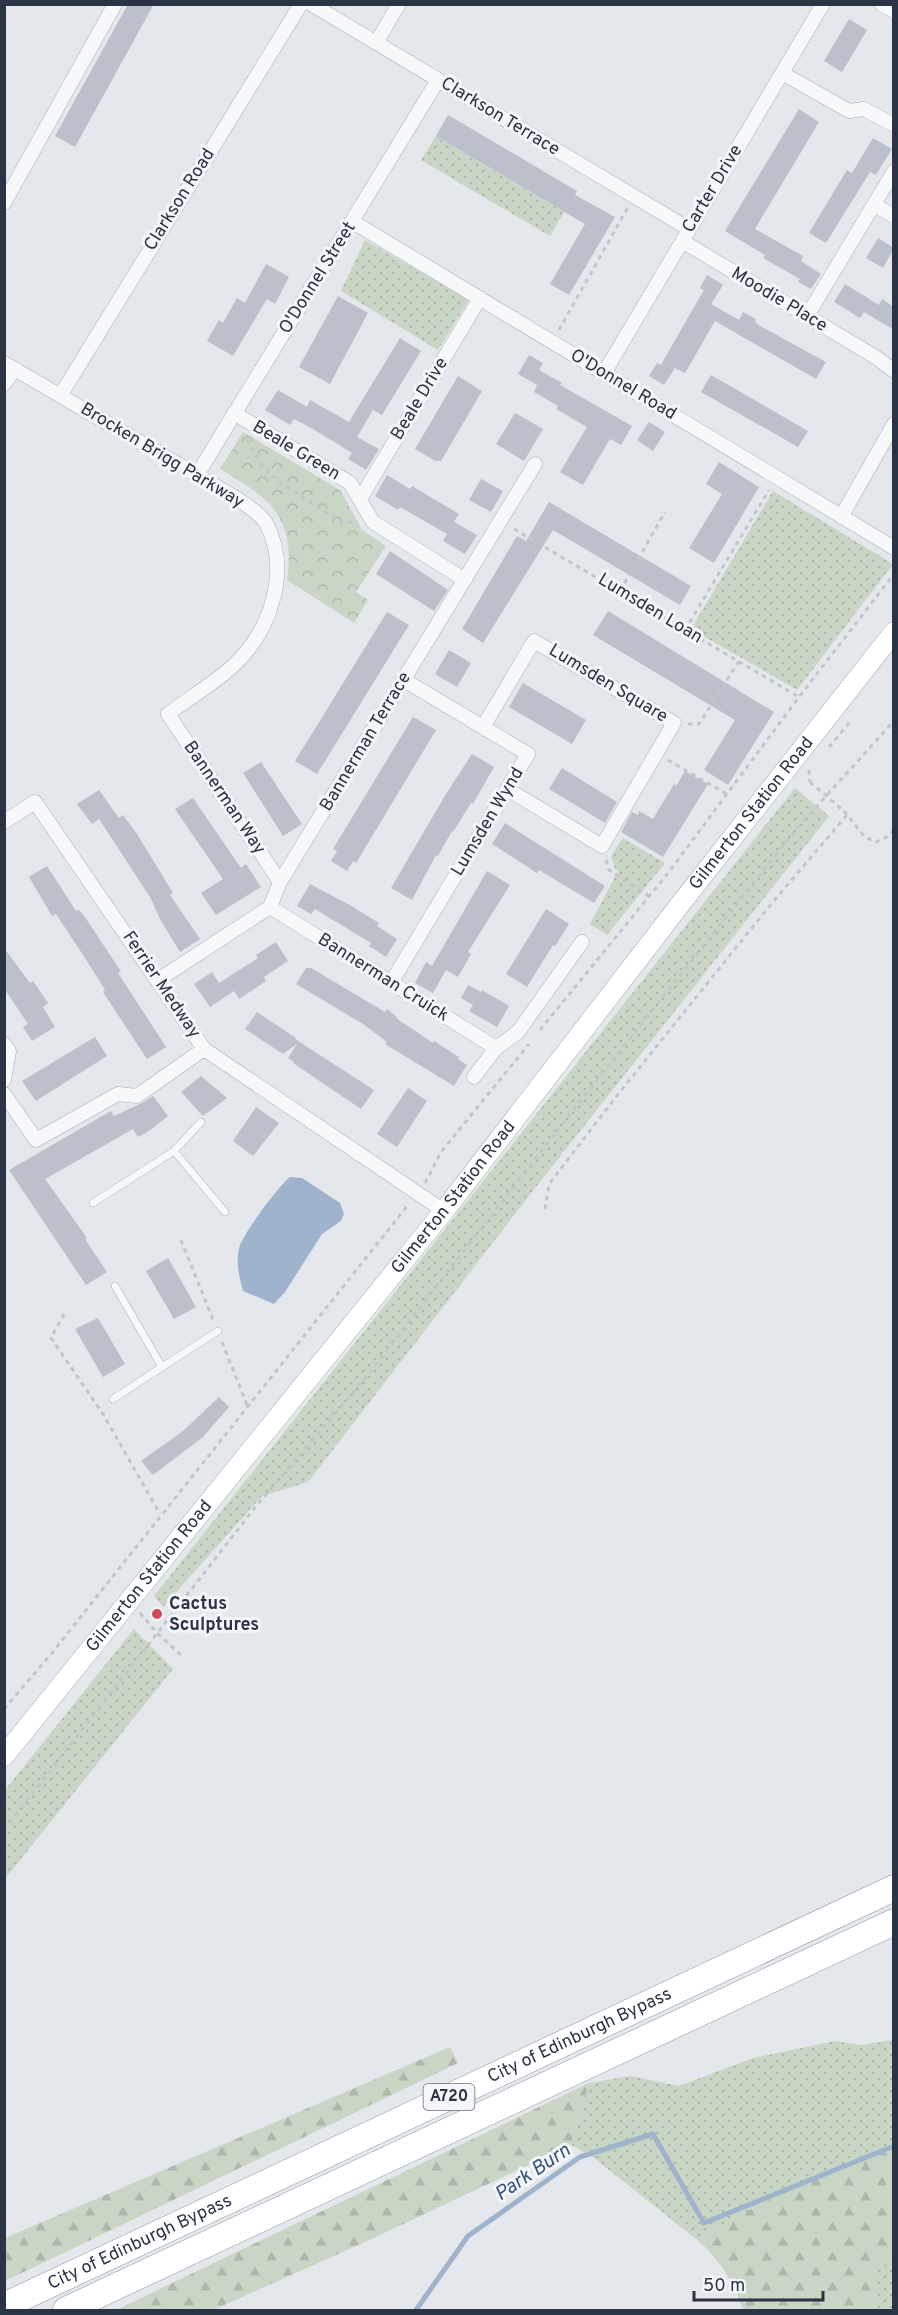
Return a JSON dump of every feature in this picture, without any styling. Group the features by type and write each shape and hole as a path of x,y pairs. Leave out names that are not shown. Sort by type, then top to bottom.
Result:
{"highway":[{"name":"City of Edinburgh Bypass","path":"4,2306 894,1888"},
{"name":"City of Edinburgh Bypass","path":"66,2310 894,1922"}],"street":[{"path":"4,203 115,4"},
{"name":"Clarkson Road","path":"60,396 301,4"},
{"name":"Clarkson Terrace","path":"311,4 634,196 686,235"},
{"path":"376,43 399,4"},
{"name":"Carter Drive","path":"604,373 823,4"},
{"path":"881,4 894,11"},
{"path":"782,73 849,111 864,109 894,125"},
{"name":"O'Donnel Street","path":"197,475 438,80"},
{"path":"807,316 894,171"},
{"path":"873,205 894,216"},
{"name":"O'Donnel Road","path":"353,222 894,548"},
{"name":"Moodie Place","path":"686,235 894,371"},
{"name":"Beale Drive","path":"360,499 480,298"},
{"path":"4,384 10,366"},
{"name":"Brocken Brigg Parkway","path":"10,366 238,499 265,521 276,549 278,578 268,615 253,644 234,666 168,714"},
{"name":"Beale Green","path":"234,414 350,483 373,522 465,580"},
{"path":"841,517 894,424"},
{"name":"Bannerman Terrace","path":"270,907 280,882 535,464"},
{"name":"Gilmerton Station Road","path":"4,1756 444,1211 894,632"},
{"name":"Lumsden Square","path":"483,727 534,640 674,723 602,846"},
{"name":"Lumsden Wynd","path":"391,983 528,754 404,680"},
{"name":"Bannerman Way","path":"168,714 280,882"},
{"path":"507,789 602,846"},
{"name":"Ferrier Medway","path":"4,822 35,802 204,1049 444,1211"},
{"path":"158,980 270,907"},
{"name":"Bannerman Cruick","path":"270,907 496,1048"},
{"path":"474,1077 496,1048 518,1032 582,942"},
{"path":"4,1044 9,1051 4,1080"},
{"path":"4,1094 36,1140 118,1094 137,1096 204,1049"}],"lane":[{"path":"93,1203 174,1150 201,1122"},
{"path":"174,1150 225,1212"},
{"path":"115,1286 162,1367"},
{"path":"113,1399 218,1331"}],"path":[{"path":"552,342 634,196"},
{"path":"234,414 262,466 283,485 343,523 373,522"},
{"path":"685,630 777,478"},
{"path":"620,591 665,512"},
{"name":"Lumsden Loan","path":"501,521 799,697"},
{"path":"539,1032 649,896 894,574"},
{"path":"674,723 699,724 739,661"},
{"path":"4,1830 257,1505 367,1376 573,1110 797,828 894,721"},
{"path":"656,753 727,794"},
{"path":"810,782 846,813 865,837 876,842 889,836 894,830"},
{"path":"545,1209 549,1184 577,1147 846,813"},
{"path":"602,846 609,870 649,896"},
{"path":"4,1709 52,1653 160,1514 418,1193 441,1152 531,1041"},
{"path":"64,1314 51,1338 103,1414 160,1514"},
{"path":"129,1600 157,1633 180,1655"}],"green space":[{"path":"436,136 564,212 550,236 421,160"},
{"path":"365,240 469,300 438,350 341,291"},
{"path":"243,432 340,490 362,530 386,546 356,592 368,600 354,623 287,580 289,558 287,540 276,512 253,490 220,469"},
{"path":"773,491 893,564 797,690 691,629"},
{"path":"795,788 829,816 532,1192 308,1482 262,1496 163,1607 154,1596"},
{"path":"623,838 665,863 607,935 590,924 618,871 615,869 611,856"},
{"path":"134,1629 173,1669 5,1879 5,1790"},
{"path":"893,2040 893,2149 775,2196 696,2239 594,2158 571,2145 589,2083 630,2076 679,2086 753,2058 835,2041 861,2045"},
{"path":"450,2047 458,2063 5,2281 5,2238"},
{"path":"589,2083 571,2145 363,2243 213,2310 116,2310"},
{"path":"893,2149 893,2261 873,2270 875,2310 743,2310 725,2271 696,2239 775,2196"},
{"path":"893,2261 893,2310 875,2310 873,2270"}],"water":[{"path":"290,1177 302,1178 340,1203 344,1214 341,1221 322,1234 285,1292 274,1304 243,1291 238,1257 240,1245 255,1220 277,1190"}],"building":[{"path":"128,4 154,4 75,147 55,136"},
{"path":"849,19 867,30 842,72 824,61"},
{"path":"799,109 819,122 755,229 803,256 801,261 821,274 811,289 798,282 800,279 763,258 765,255 725,231"},
{"path":"448,115 577,191 575,195 615,217 569,295 550,284 585,224 436,136"},
{"path":"873,138 892,149 876,175 870,172 826,243 809,233 847,170 852,173"},
{"path":"878,238 894,248 883,268 866,258"},
{"path":"266,264 289,277 275,304 267,299 233,356 207,341 219,320 223,323 237,298 245,303"},
{"path":"707,275 723,285 711,304 739,320 743,312 756,319 755,322 760,326 826,362 816,379 715,321 685,373 675,368 664,385 649,376 657,363 661,365 704,290 700,288"},
{"path":"845,284 879,305 882,299 894,307 894,330 864,312 860,318 834,302"},
{"path":"338,296 368,313 330,384 299,367"},
{"path":"400,338 421,351 382,415 373,410 357,437 379,449 366,470 348,459 352,453 313,429 294,419 290,425 265,410 278,390 307,407 310,400 349,422"},
{"path":"529,355 543,363 539,370 562,383 560,385 632,426 621,445 610,439 583,485 560,472 587,427 556,409 558,406 534,392 537,385 518,374"},
{"path":"711,375 808,431 798,447 701,392"},
{"path":"458,376 482,391 441,461 435,461 415,449"},
{"path":"515,413 543,429 524,461 496,444"},
{"path":"649,422 665,432 653,451 637,440"},
{"path":"719,462 759,487 714,563 689,548 722,494 706,484"},
{"path":"387,475 410,489 412,486 459,514 454,522 477,535 465,554 443,541 447,534 400,507 398,510 375,496"},
{"path":"481,479 503,491 491,512 469,500"},
{"path":"549,502 691,586 680,605 553,530 483,643 462,629 517,536 526,541"},
{"path":"390,551 448,590 434,611 376,574"},
{"path":"608,611 774,712 728,785 704,770 735,720 593,635"},
{"path":"387,612 409,625 317,774 295,761"},
{"path":"449,650 471,663 457,687 435,674"},
{"path":"523,683 586,720 572,744 509,707"},
{"path":"413,717 436,730 356,863 353,861 347,871 331,861 337,851 333,849"},
{"path":"472,754 494,767 473,804 471,803 452,831 438,856 436,855 412,900 391,888"},
{"path":"261,762 302,824 283,836 243,773"},
{"path":"562,768 617,802 605,823 549,789"},
{"path":"685,771 708,784 663,857 621,832 632,812 638,815 639,811 653,819 674,784 676,786"},
{"path":"99,790 119,818 123,815 137,834 173,893 170,895 200,939 180,952 161,921 150,897 99,819 92,824 77,804"},
{"path":"193,798 241,868 246,864 261,887 216,915 201,893 223,879 175,809"},
{"path":"505,823 605,886 594,903 539,870 537,873 492,844"},
{"path":"47,866 76,911 79,910 85,917 121,971 118,973 166,1047 147,1059 103,992 105,990 87,961 56,914 52,916 29,877"},
{"path":"487,871 510,885 468,952 471,954 458,977 446,970 433,993 415,983 426,962 432,966"},
{"path":"310,884 379,923 377,926 397,939 386,957 369,946 371,943 315,909 311,914 297,906"},
{"path":"546,909 569,924 527,987 506,974"},
{"path":"276,942 288,961 264,977 266,981 239,999 234,991 210,1007 194,984 212,972 219,983 258,958 256,955"},
{"path":"4,948 30,983 33,981 48,1003 43,1007 55,1027 32,1041 23,1027 28,1024 4,988"},
{"path":"306,968 311,968 385,1012 387,1009 396,1018 433,1043 434,1041 459,1057 458,1059 467,1065 454,1086 385,1044 387,1042 363,1024 296,984"},
{"path":"468,985 481,992 482,990 509,1006 497,1027 469,1011 473,1005 461,998"},
{"path":"257,1012 374,1090 361,1109 288,1058 297,1044 283,1054 245,1029"},
{"path":"95,1037 107,1056 36,1101 22,1081"},
{"path":"201,1076 227,1098 203,1116 181,1092"},
{"path":"408,1088 427,1101 397,1147 377,1134"},
{"path":"153,1096 168,1116 149,1131 138,1137 133,1129 45,1179 87,1238 85,1239 107,1272 86,1285 9,1170 111,1111 114,1116"},
{"path":"256,1107 279,1123 253,1156 233,1141"},
{"path":"168,1258 196,1307 174,1319 146,1271"},
{"path":"98,1318 125,1364 103,1377 75,1329"},
{"path":"219,1397 229,1407 203,1437 153,1475 141,1461 183,1431"}],"waterway":[{"name":"Park Burn","path":"416,2310 468,2236 580,2157 653,2134 704,2223 894,2146"}],"place":[{"name":"Cactus Sculptures","path":"157,1614"}]}
